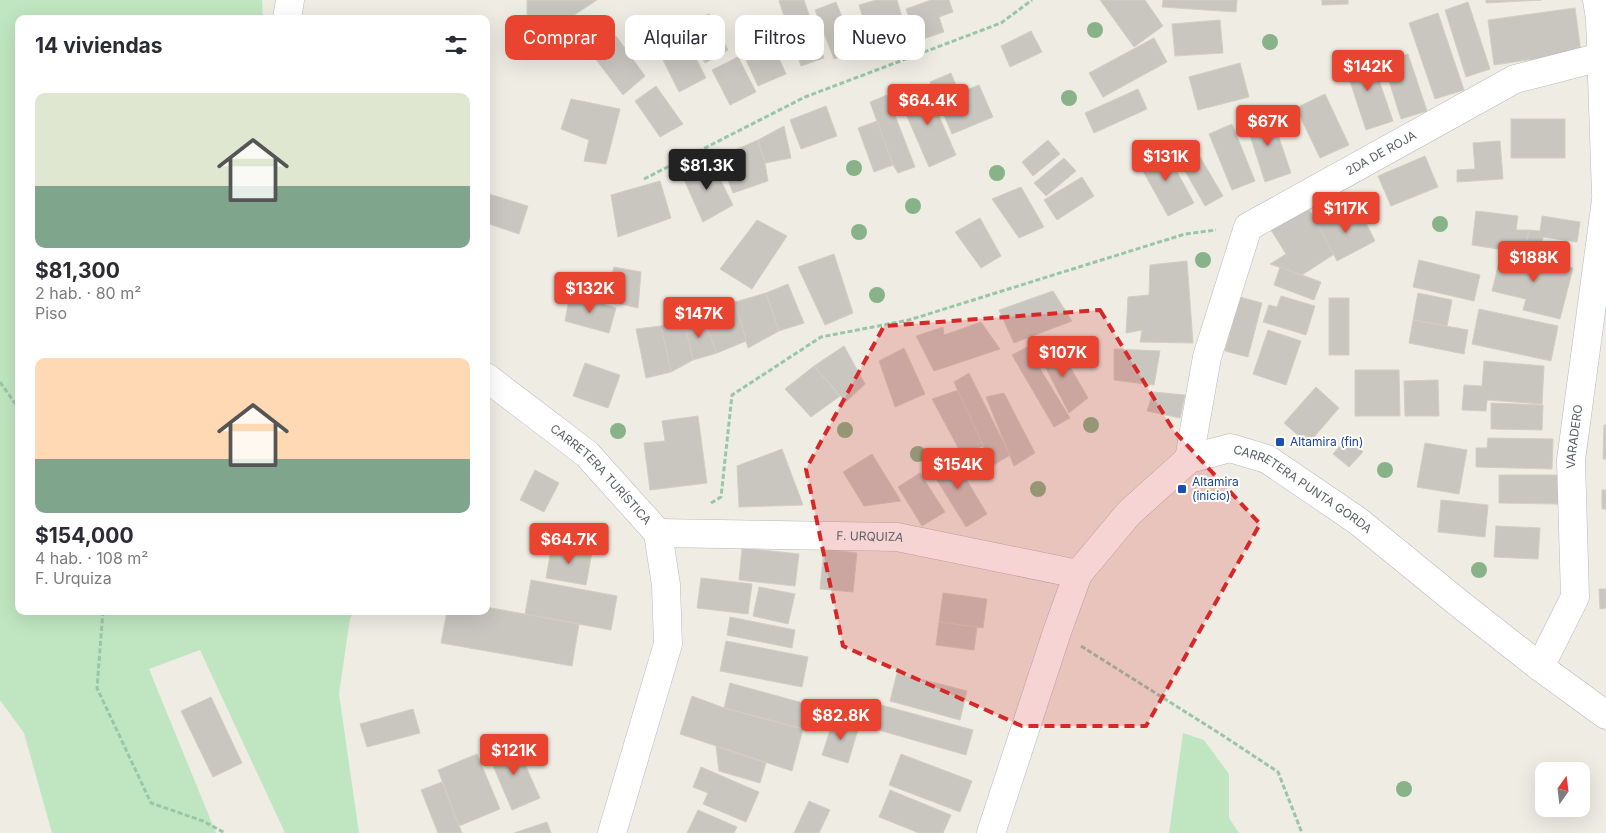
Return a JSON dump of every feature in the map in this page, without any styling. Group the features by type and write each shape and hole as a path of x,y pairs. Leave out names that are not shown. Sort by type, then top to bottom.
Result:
{"street":[{"path":"288,15 290,0"},
{"path":"1598,0 1606,194"},
{"name":"2DA DE ROJA","path":"1248,227 1515,79 1601,57"},
{"name":"VARADERO","path":"1540,667 1575,597 1571,460 1606,200"},
{"path":"1189,459 1207,357 1248,227"},
{"name":"CARRETERA TURÍSTICA","path":"490,380 587,454 658,534 666,585 668,644 612,833"},
{"name":"CARRETERA PUNTA GORDA","path":"991,833 1078,574 1129,513 1189,459 1230,448 1267,459 1358,521 1540,667 1606,715"},
{"name":"F. URQUIZA","path":"658,534 897,537 1078,574"}],"path":[{"path":"644,178 805,97 1001,23 1032,0"},
{"path":"706,506 721,497 732,395 821,337 909,320 1185,234 1248,227"},
{"path":"0,382 15,403"},
{"path":"103,615 97,688 150,803 203,821 225,833"},
{"path":"1057,632 1213,729 1278,772 1302,833"}],"highlighted area":[{"path":"1100,310 1174,431 1260,524 1146,726 1022,726 843,646 806,469 884,326"}],"green space":[{"path":"0,0 262,0 263,15 15,15 15,615 352,615 350,618 339,694 359,833 285,833 200,650 149,669 216,833 52,833 24,733 0,700"},
{"path":"1183,733 1204,740 1229,774 1229,818 1239,833 1169,833"}],"building":[{"path":"527,0 597,0 574,15 527,15"},
{"path":"804,0 809,15 784,15 779,1"},
{"path":"876,0 897,0 901,15 862,15 859,5"},
{"path":"931,0 949,0 953,12 939,17 944,32 925,38 925,15 908,15 906,9"},
{"path":"1100,0 1145,0 1163,26 1134,47"},
{"path":"1163,0 1237,0 1236,12 1162,7"},
{"path":"1322,0 1348,0 1348,4 1322,5"},
{"path":"1486,0 1542,0 1486,3"},
{"path":"836,2 841,15 834,15 834,59 824,33 824,15 817,15 815,10"},
{"path":"1468,2 1490,69 1466,77 1445,10"},
{"path":"1575,8 1581,52 1494,65 1488,20"},
{"path":"1438,13 1464,90 1435,99 1409,23"},
{"path":"1220,20 1223,53 1175,56 1172,24"},
{"path":"1031,31 1042,52 1010,67 1001,46"},
{"path":"615,36 625,48 625,60 633,60 645,76 623,95 596,60 615,60"},
{"path":"1154,38 1167,62 1103,97 1089,73"},
{"path":"1370,54 1393,121 1366,130 1344,63"},
{"path":"1408,54 1427,111 1401,119 1383,62"},
{"path":"735,58 740,60 756,92 730,105 712,70"},
{"path":"663,60 697,60 706,78 679,92"},
{"path":"746,60 780,60 786,74 758,86"},
{"path":"799,60 818,60 801,66"},
{"path":"1240,63 1249,97 1198,110 1189,77"},
{"path":"951,73 959,93 979,85 993,117 952,134 930,82"},
{"path":"656,86 683,124 660,137 635,101"},
{"path":"926,86 956,155 929,167 899,98"},
{"path":"1138,89 1147,109 1094,133 1085,113"},
{"path":"1325,94 1349,145 1320,158 1296,108"},
{"path":"887,95 915,167 898,173 893,165 870,102"},
{"path":"571,99 620,109 606,164 584,161 589,140 561,129"},
{"path":"826,106 837,136 801,149 790,120"},
{"path":"1270,111 1291,173 1265,182 1245,120"},
{"path":"1511,119 1565,119 1565,158 1511,158"},
{"path":"877,121 893,165 874,172 858,128"},
{"path":"1232,124 1255,181 1232,190 1209,134"},
{"path":"784,126 791,158 765,163 758,140"},
{"path":"758,140 768,181 733,193 719,157"},
{"path":"1048,140 1060,154 1033,176 1022,162"},
{"path":"1500,141 1503,179 1457,182 1457,170 1475,169 1473,143"},
{"path":"1193,145 1223,196 1205,206 1176,155"},
{"path":"1164,148 1194,203 1168,216 1138,162"},
{"path":"1425,156 1438,187 1391,206 1378,176"},
{"path":"1064,158 1076,171 1046,196 1034,183"},
{"path":"710,159 733,205 703,222 682,175"},
{"path":"1082,177 1094,196 1057,220 1044,200"},
{"path":"660,181 671,218 618,237 611,195"},
{"path":"1021,187 1044,227 1019,238 992,199"},
{"path":"490,194 528,206 519,234 490,224"},
{"path":"1307,207 1336,253 1302,275 1270,264 1286,254 1271,230"},
{"path":"1360,211 1375,241 1337,261 1316,221 1334,213 1339,221"},
{"path":"1476,211 1518,216 1516,230 1529,230 1525,253 1472,245"},
{"path":"1542,216 1580,222 1577,242 1543,237 1541,256 1525,253 1529,230 1540,231"},
{"path":"980,218 1001,256 981,268 955,232"},
{"path":"757,220 787,236 752,289 720,269"},
{"path":"1502,250 1573,268 1560,319 1523,310 1526,299 1492,291"},
{"path":"834,254 853,313 825,325 798,267"},
{"path":"1419,260 1480,275 1474,301 1413,287"},
{"path":"1187,261 1193,343 1140,342 1142,330 1126,333 1128,297 1149,295 1150,265"},
{"path":"614,267 641,272 638,308 604,300"},
{"path":"1280,267 1321,282 1314,300 1274,285"},
{"path":"788,284 804,323 779,331 766,293"},
{"path":"1053,291 1072,321 1014,343 999,310"},
{"path":"570,293 616,308 609,333 565,321"},
{"path":"766,293 779,331 748,348 735,302"},
{"path":"1418,293 1452,300 1447,326 1413,320"},
{"path":"1281,296 1315,306 1306,335 1263,322 1269,305 1277,307"},
{"path":"1240,297 1262,303 1248,357 1225,351"},
{"path":"1329,298 1349,298 1349,355 1329,355"},
{"path":"735,302 746,341 717,353 702,317"},
{"path":"1479,309 1558,326 1551,361 1472,344"},
{"path":"702,317 717,353 693,360 684,321"},
{"path":"1413,320 1468,330 1464,354 1409,343"},
{"path":"684,321 693,360 671,372 661,326"},
{"path":"981,322 1000,349 934,371 916,336 943,327 944,335"},
{"path":"661,326 671,372 646,378 636,329"},
{"path":"1268,330 1301,341 1286,385 1253,374"},
{"path":"844,346 865,384 846,402 814,366"},
{"path":"1058,346 1088,398 1069,413 1038,353"},
{"path":"1027,347 1070,418 1054,427 1012,355"},
{"path":"904,348 925,394 895,407 879,361"},
{"path":"1114,349 1160,351 1154,385 1114,380"},
{"path":"1484,361 1544,366 1542,404 1487,400 1486,411 1462,410 1464,385 1482,386"},
{"path":"585,363 620,375 608,408 573,396"},
{"path":"814,366 840,396 811,417 785,389"},
{"path":"1355,370 1399,370 1400,416 1355,416"},
{"path":"969,373 1010,455 992,466 954,382"},
{"path":"1438,380 1439,416 1405,416 1404,381"},
{"path":"1316,387 1339,408 1308,444 1284,423"},
{"path":"958,390 983,446 961,453 932,399"},
{"path":"1153,392 1185,395 1180,418 1147,411"},
{"path":"1004,393 1035,453 1014,466 986,397"},
{"path":"1491,403 1543,405 1542,430 1491,429"},
{"path":"698,416 707,483 650,490 644,443 665,441 662,421"},
{"path":"1604,425 1606,425 1606,459 1603,459"},
{"path":"1347,438 1363,452 1349,467 1333,454"},
{"path":"1488,438 1553,439 1552,469 1476,467 1476,448 1487,448"},
{"path":"1425,443 1467,450 1459,494 1417,487"},
{"path":"782,449 803,505 739,507 737,466"},
{"path":"872,454 901,501 864,506 843,472"},
{"path":"951,454 987,514 966,527 929,467"},
{"path":"535,470 559,483 544,512 520,500"},
{"path":"920,473 945,512 922,526 898,487"},
{"path":"1499,475 1558,475 1558,504 1499,503"},
{"path":"1602,490 1606,490 1606,509 1602,509"},
{"path":"1441,500 1488,505 1485,537 1438,532"},
{"path":"1496,526 1540,528 1538,559 1494,557"},
{"path":"552,544 592,552 586,585 546,578"},
{"path":"742,548 799,554 795,586 739,580"},
{"path":"824,549 857,553 853,592 820,589"},
{"path":"701,578 752,584 748,614 697,608"},
{"path":"531,580 617,596 611,630 525,614"},
{"path":"759,587 795,594 788,624 753,616"},
{"path":"1599,589 1606,589 1606,608 1600,609"},
{"path":"943,593 987,599 983,628 939,622"},
{"path":"490,608 579,624 572,666 441,643 446,615 490,615"},
{"path":"730,617 795,630 792,648 727,635"},
{"path":"939,622 977,627 974,650 936,645"},
{"path":"726,641 808,657 802,687 720,671"},
{"path":"897,673 967,691 960,720 890,701"},
{"path":"730,683 810,705 803,729 724,708"},
{"path":"692,696 724,708 803,729 792,771 680,734"},
{"path":"211,697 242,763 213,777 181,711"},
{"path":"881,705 973,730 966,755 875,729"},
{"path":"413,709 420,733 367,747 360,724"},
{"path":"834,718 859,726 848,763 822,755"},
{"path":"515,742 540,798 512,810 488,754"},
{"path":"716,746 766,763 760,783 719,771"},
{"path":"477,754 500,809 459,826 438,770"},
{"path":"901,754 972,781 960,812 889,785"},
{"path":"701,767 759,792 746,822 703,804 708,793 693,787"},
{"path":"442,782 462,833 438,833 421,790"},
{"path":"890,790 951,815 943,833 919,833 879,817"},
{"path":"809,801 830,810 819,833 794,833"},
{"path":"698,810 737,827 734,833 687,833"},
{"path":"547,822 551,833 514,833"}],"place":[{"name":"Altamira (fin)","path":"1280,442"},
{"name":"Altamira (inicio)","path":"1182,489"}]}
